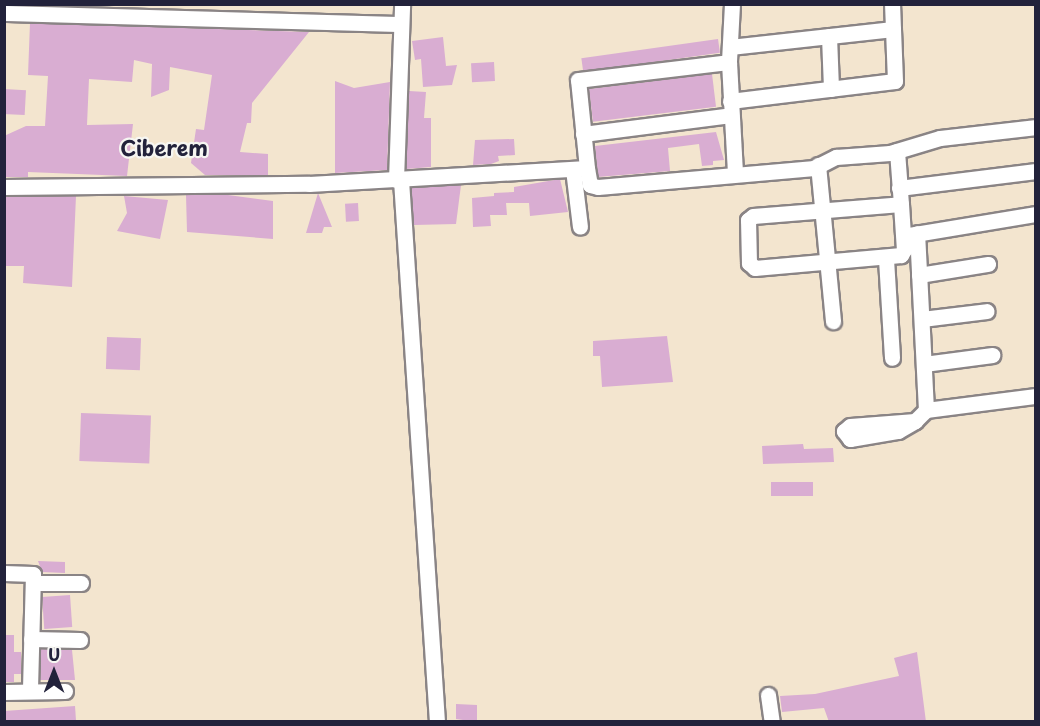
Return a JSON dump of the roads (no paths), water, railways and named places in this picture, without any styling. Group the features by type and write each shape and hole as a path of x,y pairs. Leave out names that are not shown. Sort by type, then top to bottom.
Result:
{"street":[{"path":"402,4 399,24 398,180 438,722"},
{"path":"732,4 730,55 735,174"},
{"path":"583,134 831,89 895,81 892,4"},
{"path":"4,13 399,24"},
{"path":"580,228 580,169 583,134 578,80 829,36 893,29"},
{"path":"829,36 831,89"},
{"path":"580,169 590,185 598,187 818,165 836,157 897,151 940,138 1035,126"},
{"path":"897,151 900,196 920,275 926,410"},
{"path":"818,165 833,321"},
{"path":"4,187 398,180 580,169"},
{"path":"910,234 901,255 886,259 755,268 749,262 750,218 823,211 1035,171"},
{"path":"910,234 1035,214"},
{"path":"886,259 892,358"},
{"path":"920,275 988,264"},
{"path":"922,319 987,311"},
{"path":"924,364 992,355"},
{"path":"915,422 926,410 1035,396"},
{"path":"4,573 33,574 30,691"},
{"path":"33,583 81,583"},
{"path":"31,639 80,640"},
{"path":"4,692 65,691"},
{"path":"768,694 772,722"}],"district":[{"name":"Ciberem","path":"164,147"}]}
